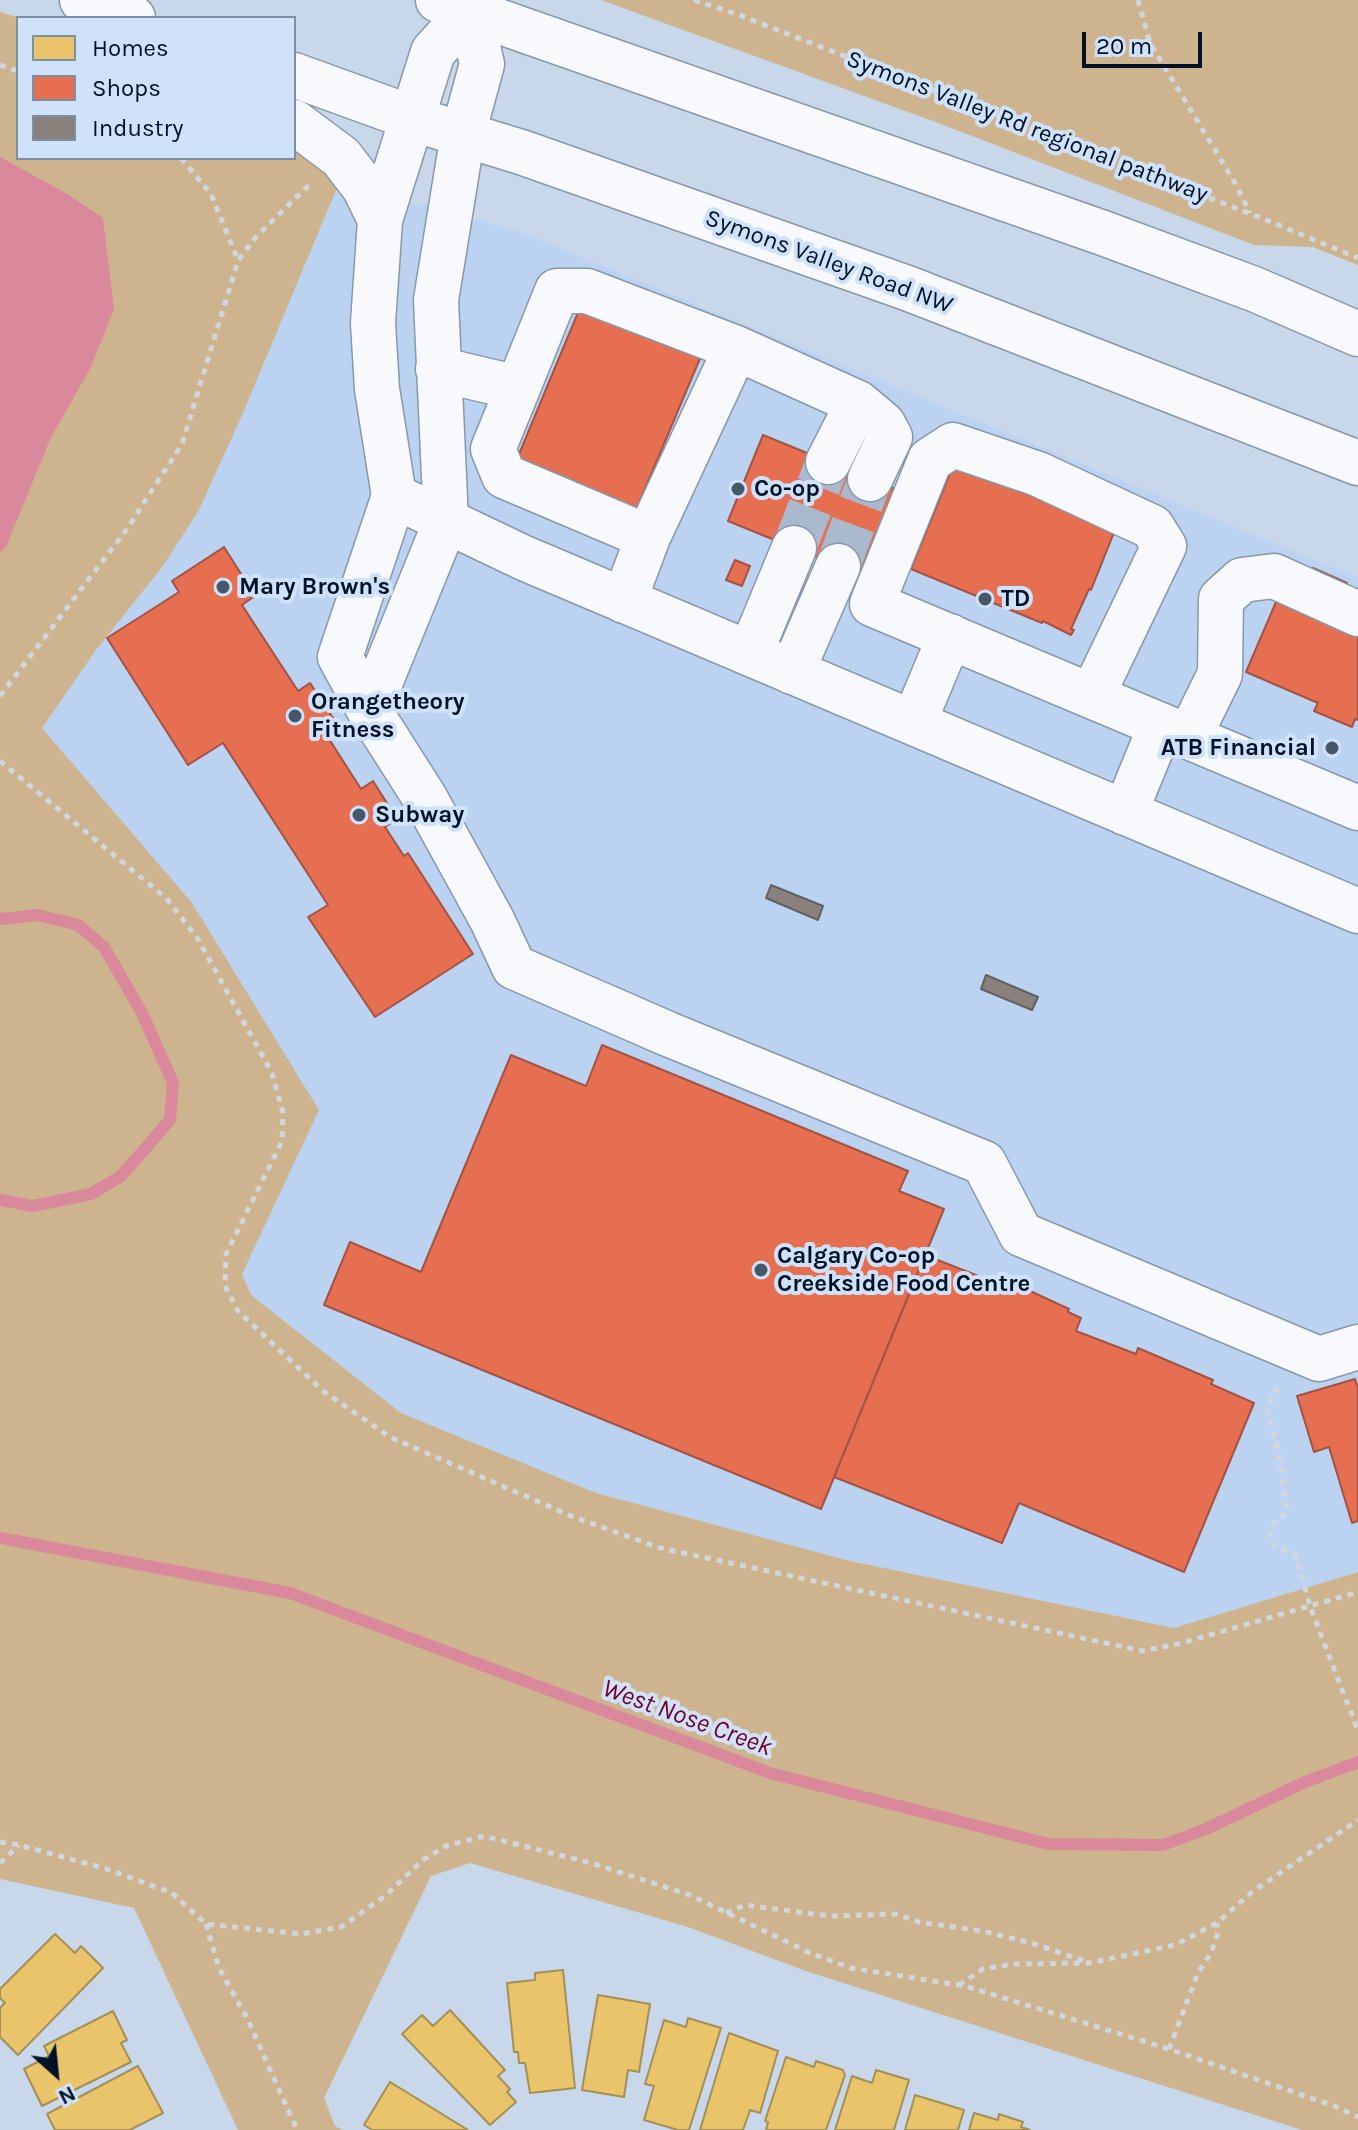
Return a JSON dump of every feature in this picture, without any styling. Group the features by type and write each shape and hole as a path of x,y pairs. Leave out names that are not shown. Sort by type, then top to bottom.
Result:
{"main road":[{"path":"75,0 105,16"},
{"path":"82,0 127,16"},
{"path":"454,6 433,52 380,220 373,323 377,389 394,496 340,657 369,710 425,798 492,920 514,967 668,1034 984,1163 1021,1234 1319,1359 1358,1347"},
{"path":"369,710 446,521 436,300 463,134 482,64 454,6"},
{"path":"454,6 1103,233 1254,289 1358,334"},
{"name":"Symons Valley Road NW","path":"296,76 907,288 1358,463"},
{"path":"296,123 341,157 364,187 380,220"},
{"path":"648,537 504,476 493,449 557,291 587,291 736,348 858,403 883,424 890,437 870,479"},
{"path":"624,601 648,537 736,348"},
{"path":"438,369 518,388"},
{"path":"828,462 858,403"},
{"path":"1092,696 1164,546 1152,527 1038,474 953,445 930,460 872,604 1358,808"},
{"path":"394,496 524,558 1358,911"},
{"path":"750,654 794,548"},
{"path":"792,672 838,566"},
{"path":"1125,813 1175,731 1220,674 1221,599 1242,580 1274,576 1358,614"},
{"path":"914,722 950,636"}],"path":[{"name":"Symons Valley Rd regional pathway","path":"694,0 753,20 1250,213 1358,258"},
{"path":"1138,0 1150,43 1250,213"},
{"path":"183,160 211,194 238,261"},
{"path":"0,696 127,529 182,444 238,261 255,238 314,180"},
{"path":"0,761 166,898 198,939 272,1073 283,1113 282,1141 226,1254 225,1286 238,1311 323,1391 390,1437 571,1516 660,1548 1143,1651 1182,1643 1358,1592"},
{"path":"1296,1350 1267,1409 1279,1454 1287,1513 1272,1526 1270,1536 1275,1546 1295,1554 1310,1606 1358,1731"},
{"path":"958,1985 983,1969 1012,1964 1089,1963 1175,1945 1217,1923 1252,1892 1358,1820"},
{"path":"206,1924 301,1934 341,1927 385,1896 423,1860 446,1846 484,1836 591,1863 690,1895 810,1953 851,1968 958,1985 1169,2049 1358,2117"},
{"path":"0,1842 107,1869 172,1893 206,1924 219,1968 247,2018 297,2130"},
{"path":"0,1863 19,1845"},
{"path":"725,1913 745,1905 829,1916 896,1914 919,1922 982,1931 1035,1944 1089,1963"},
{"path":"1169,2049 1189,1994 1211,1953 1218,1933 1217,1923"}],"shaded area":[{"path":"601,0 1358,0 1358,265 1313,247 1254,245 941,124"},
{"path":"0,12 16,17 16,160 296,160 296,138 339,183 199,510 163,566 96,650 42,728 192,903 319,1110 242,1274 251,1295 401,1413 596,1493 850,1561 1174,1628 1358,1572 1358,2130 1302,2130 806,1971 688,1927 470,1863 431,1876 324,2098 335,2126 342,2130 238,2130 134,1908 0,1879"},
{"path":"0,157 64,192 103,218 114,310 90,369 51,437 6,547 0,553"},
{"path":"339,183 518,231 1358,578 1358,1572 1174,1628 850,1561 596,1493 401,1413 251,1295 242,1274 319,1109 41,728 96,650 163,566 199,510"}],"building: Homes":[{"path":"55,1934 75,1953 81,1946 103,1968 18,2055 0,2037 0,2008 5,2003 0,1998 0,1989"},
{"path":"563,1970 575,2088 530,2093 525,2063 519,2063 518,2052 514,2052 507,1983 535,1980 535,1973"},
{"path":"598,1995 650,2004 639,2072 628,2070 624,2097 582,2090"},
{"path":"450,2010 505,2070 498,2076 510,2089 507,2092 516,2102 490,2125 402,2034 422,2015 433,2026"},
{"path":"113,2011 127,2040 121,2043 131,2062 42,2106 24,2069 49,2056 44,2046"},
{"path":"688,2018 721,2028 689,2130 678,2130 644,2120 654,2086 645,2084 664,2020 686,2027"},
{"path":"729,2033 778,2051 760,2113 750,2110 743,2130 700,2130"},
{"path":"786,2057 814,2067 816,2061 843,2070 845,2075 826,2130 766,2130 768,2122 765,2121"},
{"path":"138,2066 163,2113 130,2130 55,2130 47,2114"},
{"path":"876,2070 909,2080 894,2130 835,2130 852,2076 872,2083"},
{"path":"390,2082 468,2130 372,2130 364,2125"},
{"path":"915,2095 964,2110 958,2130 905,2130"},
{"path":"974,2113 998,2120 999,2114 1023,2122 1021,2127 1030,2130 969,2130"}],"building: Shops":[{"path":"584,298 704,349 636,510 517,459"},
{"path":"763,435 900,491 865,577 728,521"},
{"path":"957,456 1117,525 1071,635 911,569"},
{"path":"224,547 255,596 242,605 298,691 310,683 335,721 322,728 361,789 373,781 397,819 385,827 404,856 408,853 473,954 375,1017 308,917 328,905 223,743 188,765 107,638 179,592 172,581"},
{"path":"735,560 750,566 742,586 726,580"},
{"path":"1313,568 1347,583 1336,610 1358,620 1358,720 1355,719 1352,727 1314,711 1318,703 1246,672 1282,588 1301,596"},
{"path":"602,1045 908,1171 899,1191 944,1209 821,1509 324,1305 350,1242 421,1272 511,1055 586,1086"},
{"path":"925,1255 1001,1285 1002,1278 1069,1309 1068,1312 1081,1318 1076,1331 1136,1354 1138,1348 1213,1380 1211,1384 1254,1403 1184,1572 1019,1503 1002,1543 834,1477"},
{"path":"1355,1379 1358,1388 1358,1521 1352,1523 1329,1447 1314,1452 1297,1396"}],"building: Industry":[{"path":"771,885 823,906 818,920 766,898"},
{"path":"986,975 1038,997 1032,1010 981,989"}],"waterway":[{"name":"West Nose Creek","path":"0,919 38,915 78,925 104,947 142,1013 173,1083 170,1120 121,1176 91,1194 33,1206 0,1200"},
{"name":"West Nose Creek","path":"0,1538 290,1593 770,1773 1048,1844 1163,1845 1358,1762"}],"tunnel":[{"path":"794,548 828,462"},
{"path":"838,566 870,479"}],"place":[{"name":"Co-op","path":"738,489"},
{"name":"Mary Brown's","path":"223,587"},
{"name":"TD","path":"985,599"},
{"name":"Orangetheory Fitness","path":"295,716"},
{"name":"ATB Financial","path":"1332,748"},
{"name":"Subway","path":"359,815"},
{"name":"Calgary Co-op Creekside Food Centre","path":"761,1270"}]}
